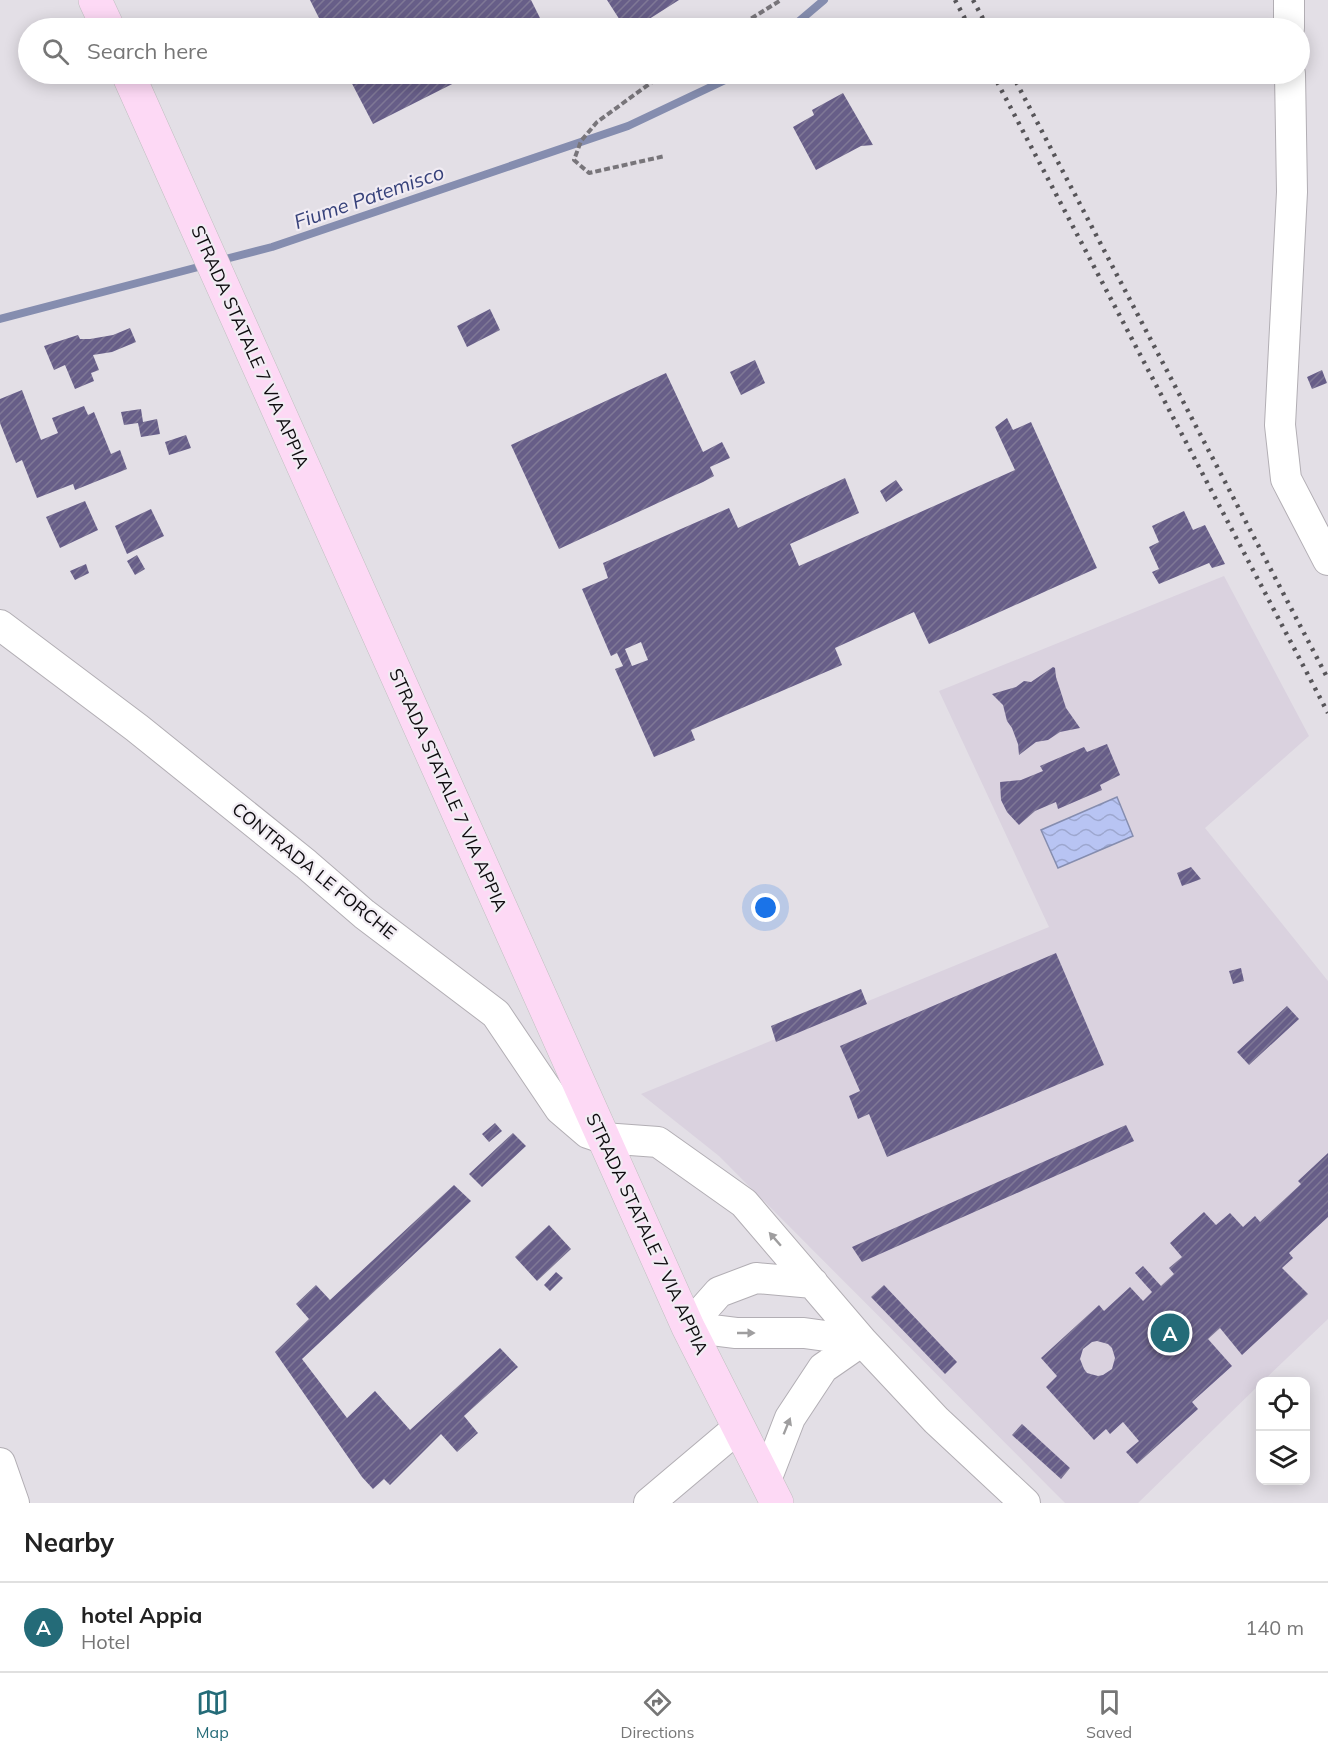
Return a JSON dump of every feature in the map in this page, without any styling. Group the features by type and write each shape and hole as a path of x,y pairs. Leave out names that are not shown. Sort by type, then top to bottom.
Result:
{"main road":[{"path":"95,0 103,18"},
{"name":"STRADA STATALE 7 VIA APPIA","path":"132,84 688,1327 772,1492"}],"street":[{"path":"1289,0 1289,18"},
{"path":"1290,84 1292,192 1280,425 1286,479 1328,560"},
{"name":"CONTRADA LE FORCHE","path":"0,625 137,728 306,864 364,914 496,1014 560,1109 588,1133 603,1138"},
{"path":"603,1138 658,1142 744,1203 862,1341 936,1420 1024,1503"},
{"path":"688,1327 718,1292 756,1278 813,1283"},
{"path":"688,1327 736,1333 804,1333 862,1341"},
{"path":"772,1492 790,1418 823,1368 862,1341"},
{"path":"649,1503 739,1427"},
{"path":"0,1463 14,1503"}],"path":[{"path":"752,18 781,0"},
{"path":"649,84 597,122 581,141 574,160 589,173 665,156"}],"shaded area":[{"path":"1224,576 1309,736 1205,828 1328,981 1328,1319 1267,1377 1256,1377 1256,1388 1138,1503 1065,1503 719,1156 641,1094 1049,927 939,691"}],"water":[{"path":"1117,797 1133,836 1058,868 1041,830"}],"building":[{"path":"310,0 531,0 540,18 319,18"},
{"path":"607,0 679,0 651,18 619,18"},
{"path":"352,84 452,84 373,124"},
{"path":"843,93 873,145 861,146 816,170 793,127 814,115 812,110"},
{"path":"490,309 500,330 467,347 457,326"},
{"path":"130,328 136,342 112,352 93,355 99,370 91,373 94,381 75,389 65,365 54,370 44,346 78,335 80,339 90,339 113,335"},
{"path":"755,360 765,383 741,395 730,372"},
{"path":"1322,370 1327,383 1312,389 1307,377"},
{"path":"666,373 703,452 722,442 730,458 710,467 714,476 703,482 559,549 511,445"},
{"path":"22,390 41,440 58,433 52,418 84,406 88,415 94,412 111,454 120,450 127,469 75,490 73,484 37,498 22,460 16,463 0,423 0,399"},
{"path":"141,409 143,422 157,419 160,434 141,437 138,423 124,425 121,412"},
{"path":"1007,418 1013,430 1031,422 1097,568 929,644 914,612 835,648 842,665 691,730 695,740 654,757 615,669 623,666 617,653 611,656 582,589 608,578 603,563 729,508 738,528 845,478 859,513 790,544 799,566 1015,470 995,427","holes":["641,642 648,660 632,666 625,649"]},
{"path":"186,435 191,448 169,455 165,442"},
{"path":"896,480 903,490 886,502 880,491"},
{"path":"85,501 98,530 60,548 46,517"},
{"path":"151,509 164,536 127,554 115,526"},
{"path":"1184,511 1193,530 1205,525 1225,564 1212,568 1209,563 1159,584 1152,572 1159,569 1149,547 1159,542 1152,526"},
{"path":"137,555 145,569 135,575 127,561"},
{"path":"86,564 89,573 75,580 70,571"},
{"path":"1053,667 1066,708 1080,728 1060,732 1048,740 1036,742 1019,755 1018,744 1007,721 1003,705 992,694 1016,687 1024,681 1031,682"},
{"path":"1107,744 1120,775 1100,785 1102,790 1058,809 1056,802 1035,811 1019,825 1007,812 1001,800 1000,782 1021,780 1043,771 1040,766 1084,747 1087,752"},
{"path":"1191,867 1201,879 1182,886 1177,873"},
{"path":"1056,953 1104,1065 887,1157 869,1114 858,1119 849,1096 860,1091 840,1046"},
{"path":"1241,968 1244,981 1233,984 1229,971"},
{"path":"861,989 867,1004 776,1042 771,1026"},
{"path":"1287,1006 1299,1019 1249,1065 1237,1052"},
{"path":"495,1123 502,1131 489,1142 482,1134"},
{"path":"1126,1125 1134,1141 862,1262 852,1247"},
{"path":"513,1133 526,1146 482,1187 469,1174"},
{"path":"1328,1153 1328,1217 1289,1253 1293,1258 1282,1268 1308,1294 1242,1355 1220,1328 1208,1339 1232,1366 1192,1402 1198,1409 1137,1464 1126,1452 1139,1441 1123,1422 1110,1434 1106,1429 1094,1440 1046,1387 1057,1376 1041,1358 1099,1305 1104,1311 1130,1287 1143,1301 1152,1292 1135,1273 1143,1266 1161,1286 1174,1274 1169,1268 1182,1257 1170,1243 1204,1212 1216,1225 1230,1213 1243,1227 1255,1216 1260,1222 1301,1184 1298,1181","holes":["1092,1342 1108,1344 1115,1358 1112,1369 1098,1376 1087,1373 1080,1359 1083,1349"]},
{"path":"454,1185 471,1201 302,1359 347,1418 375,1391 410,1430 500,1348 518,1367 464,1416 478,1433 457,1452 441,1434 390,1485 384,1479 373,1489 362,1477 275,1352 309,1319 296,1304 316,1285 330,1300"},
{"path":"549,1225 571,1249 537,1281 515,1257"},
{"path":"556,1272 563,1278 550,1291 544,1285"},
{"path":"884,1285 957,1362 945,1374 871,1297"},
{"path":"1022,1424 1070,1468 1061,1479 1012,1435"}],"waterway":[{"name":"Fiume Patemisco","path":"803,18 824,0"},
{"name":"Fiume Patemisco","path":"218,261 272,247 628,126 717,84"},
{"name":"Fiume Patemisco","path":"0,319 206,265"}],"railway":[{"path":"955,0 965,18"},
{"path":"973,0 983,18"},
{"path":"998,84 1328,713"},
{"path":"1017,84 1328,679"}],"place":[{"name":"hotel Appia","path":"1170,1333"}]}
